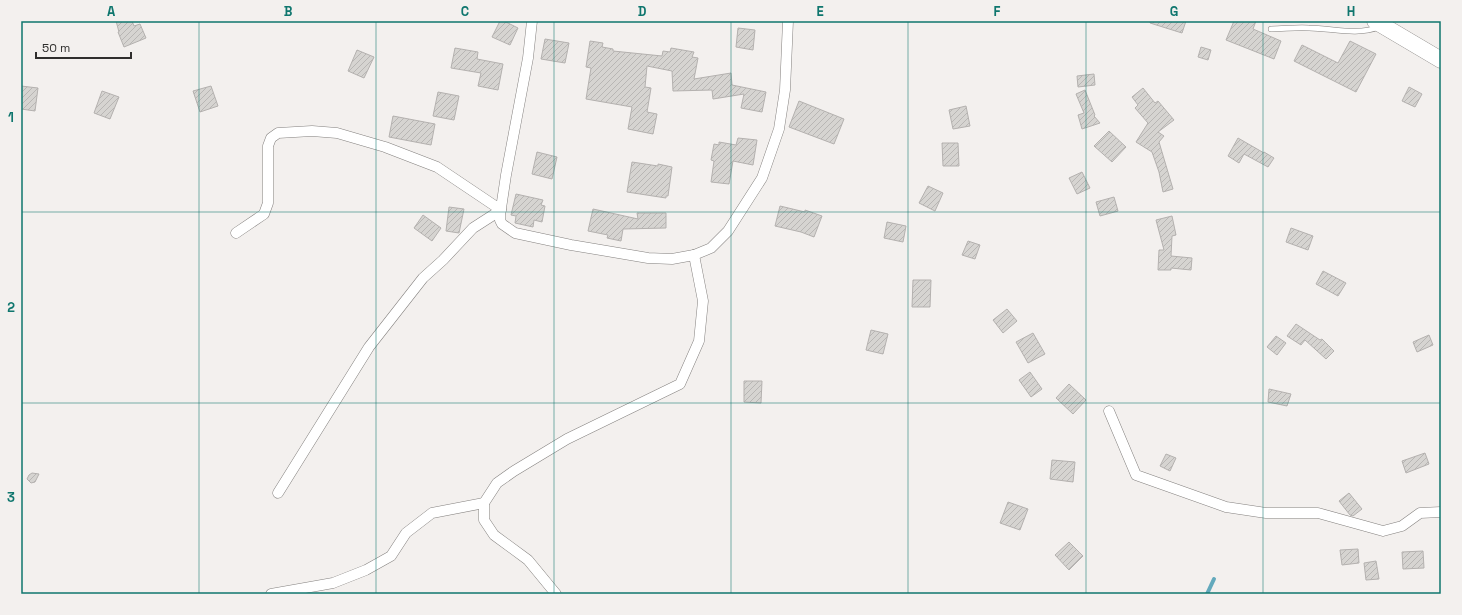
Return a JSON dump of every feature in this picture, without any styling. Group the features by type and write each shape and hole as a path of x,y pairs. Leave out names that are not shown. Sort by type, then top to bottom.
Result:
{"main road":[{"path":"1379,24 1441,60"}],"street":[{"path":"532,21 528,58 506,175 500,220 502,224 515,233 571,245 648,258 672,259 694,255 711,248 728,231 762,178 780,129 785,90 788,21"},
{"path":"236,233 264,214 268,203 268,146 271,138 278,133 312,131 337,133 385,147 437,167 501,210"},
{"path":"278,493 369,348 423,278 443,260 473,228 501,210"},
{"path":"556,594 528,560 494,535 484,520 484,503 497,483 514,471 567,439 680,384 699,341 703,301 694,255"},
{"path":"1108,411 1136,476 1226,507 1266,513 1318,513 1383,531 1402,526 1420,513 1441,512"},
{"path":"271,594 333,583 366,570 391,556 406,533 432,513 484,503"}],"lane":[{"path":"1271,29 1308,28 1357,32 1372,30 1379,24"}],"building":[{"path":"116,21 132,21 134,26 140,24 146,38 124,47 118,32"},
{"path":"500,21 504,21 518,28 510,45 492,37"},
{"path":"1150,21 1186,21 1182,33 1150,23"},
{"path":"1234,21 1256,21 1253,29 1281,41 1274,59 1226,40"},
{"path":"738,28 755,30 753,50 736,47"},
{"path":"545,39 569,43 565,63 541,59"},
{"path":"590,41 603,43 602,47 613,49 613,51 662,56 663,51 670,52 671,48 694,52 692,57 698,58 694,79 731,73 732,85 766,92 762,112 741,108 744,94 713,99 712,90 673,91 672,71 647,66 645,87 651,88 647,112 657,114 653,134 628,129 632,107 586,99 591,68 586,67"},
{"path":"1350,41 1376,54 1356,92 1294,61 1302,45 1338,63"},
{"path":"1201,47 1211,50 1208,60 1198,57"},
{"path":"455,48 478,52 477,59 503,64 498,90 478,86 481,73 451,68"},
{"path":"357,50 374,57 364,78 348,71"},
{"path":"1094,74 1095,85 1078,87 1077,76"},
{"path":"21,86 38,88 35,111 21,109"},
{"path":"211,86 218,106 200,112 193,91"},
{"path":"1409,87 1422,94 1415,107 1402,101"},
{"path":"1143,88 1155,103 1158,101 1174,120 1158,132 1164,136 1159,142 1173,189 1163,192 1159,172 1152,152 1136,142 1148,123 1135,108 1138,105 1132,97"},
{"path":"1085,90 1095,115 1094,116 1100,123 1082,129 1078,115 1084,113 1076,94"},
{"path":"102,91 119,97 110,119 94,113"},
{"path":"438,92 459,96 454,120 433,116"},
{"path":"799,101 844,119 834,144 789,127"},
{"path":"966,106 970,126 953,129 949,110"},
{"path":"393,116 435,124 431,145 389,137"},
{"path":"1109,131 1126,147 1112,162 1094,146"},
{"path":"738,138 757,140 753,165 733,161 729,184 711,182 714,161 711,160 714,144 719,145 719,142 736,145"},
{"path":"1238,138 1274,158 1268,167 1244,154 1239,163 1228,156"},
{"path":"942,143 958,143 959,166 943,166"},
{"path":"537,152 557,157 552,179 532,174"},
{"path":"632,162 658,166 658,164 672,167 668,196 666,196 666,198 627,192"},
{"path":"1082,172 1090,188 1077,194 1069,178"},
{"path":"928,186 943,193 935,211 919,203"},
{"path":"516,194 543,200 541,205 545,206 542,222 534,220 533,227 515,223 516,216 511,215"},
{"path":"1114,197 1118,211 1100,216 1096,202"},
{"path":"780,206 805,212 805,210 822,216 814,237 801,232 775,226"},
{"path":"449,207 464,209 459,233 446,231"},
{"path":"593,209 638,219 637,213 666,213 666,228 623,229 621,241 607,238 608,235 588,231"},
{"path":"423,215 441,228 432,241 414,228"},
{"path":"1172,216 1176,235 1172,236 1171,256 1192,258 1191,270 1171,268 1171,270 1158,270 1159,250 1164,250 1156,220"},
{"path":"887,222 906,226 903,242 884,238"},
{"path":"1291,228 1313,236 1308,250 1286,242"},
{"path":"968,241 980,245 975,259 962,255"},
{"path":"1323,271 1346,283 1338,296 1316,284"},
{"path":"913,280 931,280 930,307 912,307"},
{"path":"1007,309 1017,321 1003,333 993,320"},
{"path":"1296,324 1320,340 1322,339 1334,351 1326,359 1305,340 1301,345 1287,336"},
{"path":"871,330 888,334 883,354 866,350"},
{"path":"1033,333 1045,354 1028,363 1016,342"},
{"path":"1429,335 1433,345 1417,352 1413,342"},
{"path":"1276,336 1286,343 1277,355 1267,347"},
{"path":"1030,372 1042,389 1031,397 1019,380"},
{"path":"744,381 762,381 761,403 744,402"},
{"path":"1069,384 1086,400 1073,414 1056,398"},
{"path":"1269,389 1291,394 1287,406 1268,402"},
{"path":"1425,453 1429,464 1406,473 1402,461"},
{"path":"1166,454 1176,458 1170,471 1160,466"},
{"path":"1052,460 1075,462 1073,482 1050,479"},
{"path":"32,473 39,474 35,482 31,483 27,479"},
{"path":"1349,493 1362,509 1353,516 1350,515 1339,501"},
{"path":"1008,502 1028,509 1020,530 1000,523"},
{"path":"1069,542 1083,556 1069,570 1055,555"},
{"path":"1358,549 1359,563 1342,565 1340,550"},
{"path":"1423,551 1424,568 1403,569 1402,552"},
{"path":"1376,561 1379,579 1366,580 1364,563"}],"waterway":[{"path":"1207,594 1214,579"}]}
